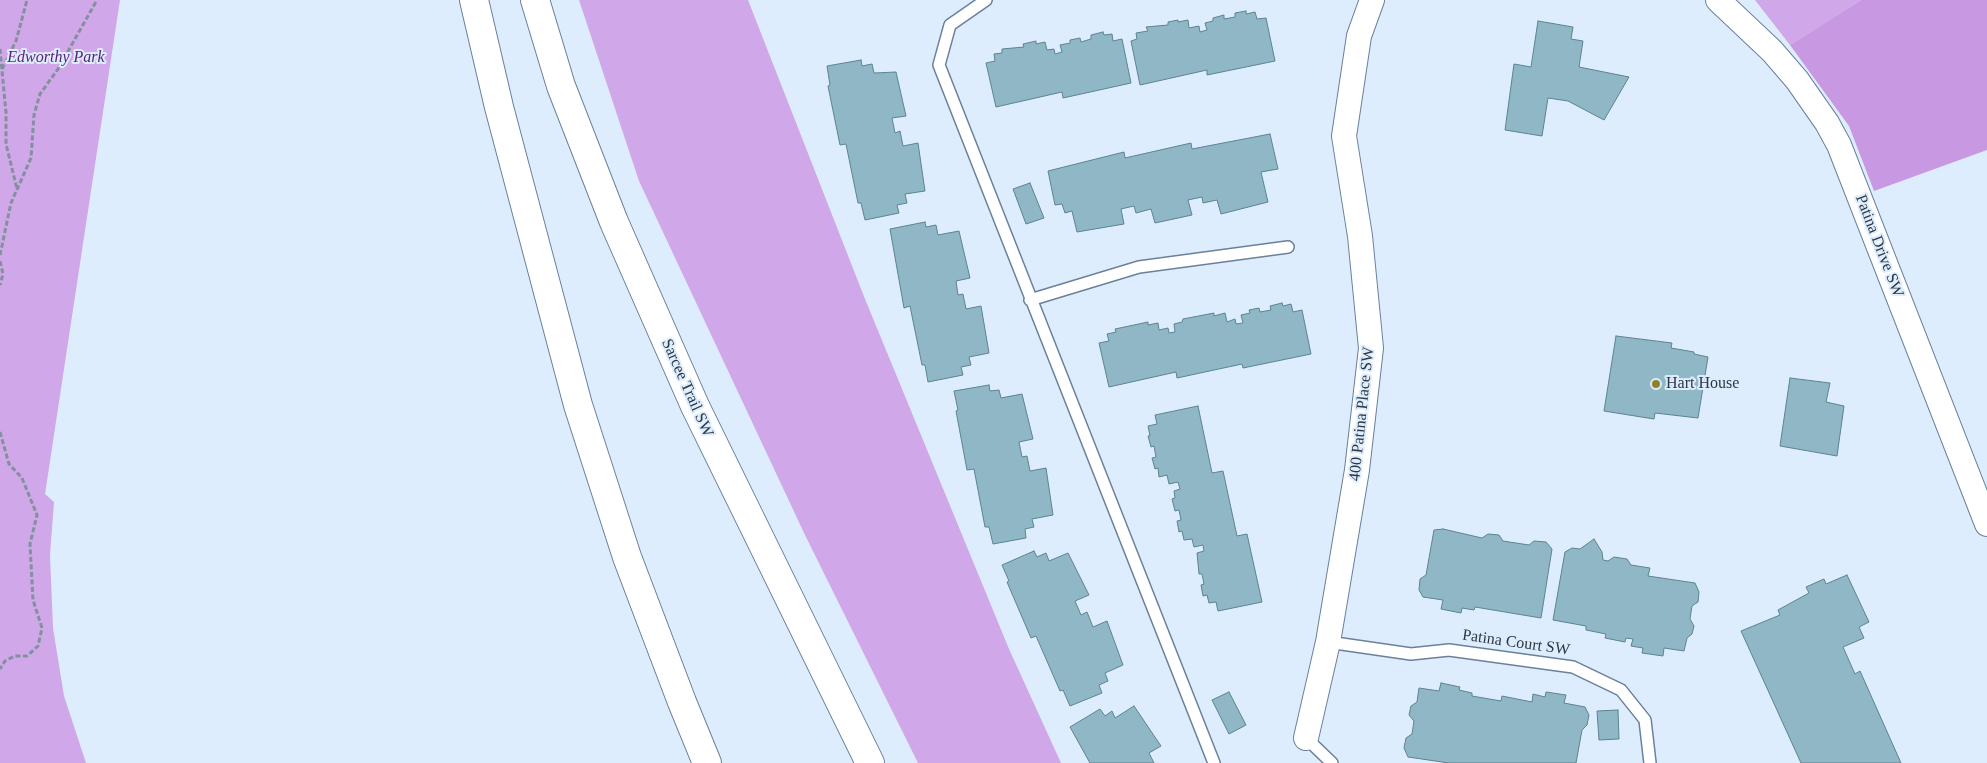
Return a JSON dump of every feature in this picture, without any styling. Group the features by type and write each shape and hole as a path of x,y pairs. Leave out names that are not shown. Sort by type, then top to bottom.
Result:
{"highway":[{"path":"474,0 499,107 578,405 627,557 707,763"},
{"name":"Sarcee Trail SW","path":"535,0 561,86 629,257 694,406 870,763"}],"street":[{"name":"400 Patina Place SW","path":"1306,738 1328,642 1357,470 1371,348 1360,236 1344,136 1359,36 1372,0"},
{"name":"Patina Drive SW","path":"1718,0 1772,51 1797,80 1827,123 1839,145 1987,524"}],"lane":[{"path":"986,0 950,25 939,65 1214,763"},
{"path":"1030,300 1139,266 1288,247"},
{"name":"Patina Court SW","path":"1328,642 1411,654 1450,650 1573,666 1621,690 1645,720 1650,763"},
{"path":"1306,738 1321,763"},
{"path":"1306,738 1332,763"}],"path":[{"path":"2,69 16,41 27,0"},
{"path":"0,255 11,203 31,158 34,116 40,94 58,69 97,0"},
{"path":"0,49 6,113 6,144 17,189"},
{"path":"0,261 3,274 0,285"},
{"path":"0,432 10,464 22,478 37,515 30,544 33,600 42,628 38,646 27,656 15,656 5,661 0,669"}],"green space":[{"name":"Edworthy Park","path":"0,0 120,0 45,494 54,502 50,555 53,628 64,696 86,763 0,763"},
{"path":"579,0 748,0 865,299 1009,649 1061,763 918,763 805,535 639,181"},
{"path":"1755,0 1861,0 1790,45"}],"shaded area":[{"path":"1861,0 1987,0 1987,150 1874,191 1849,126 1790,45"}],"building":[{"path":"1246,11 1246,14 1255,12 1257,19 1266,18 1275,61 1207,75 1207,70 1140,85 1131,41 1137,39 1136,33 1148,31 1146,27 1168,25 1168,22 1178,20 1178,22 1188,20 1189,28 1199,26 1200,32 1207,30 1205,23 1213,21 1213,18 1224,15 1224,19 1235,17 1235,13"},
{"path":"1538,21 1573,27 1571,39 1583,41 1579,67 1629,77 1604,120 1568,101 1548,98 1542,136 1505,130 1514,64 1531,67"},
{"path":"1103,32 1104,35 1112,34 1113,41 1122,39 1131,83 1063,98 1062,92 996,107 986,63 995,61 994,54 1002,53 1002,49 1024,47 1023,44 1036,41 1036,44 1045,42 1047,50 1054,49 1055,54 1062,52 1060,45 1070,43 1070,40 1080,38 1081,42 1091,39 1091,35"},
{"path":"861,60 862,66 872,64 874,73 896,72 906,116 892,118 895,133 900,131 903,146 918,143 925,191 905,194 907,203 897,205 899,213 865,220 861,203 858,203 846,144 840,145 828,86 830,85 827,66"},
{"path":"1270,134 1278,169 1261,172 1268,202 1221,214 1217,200 1203,203 1202,197 1188,200 1192,215 1155,223 1151,209 1136,213 1134,206 1121,209 1124,224 1077,232 1072,211 1065,213 1062,204 1055,205 1048,171 1124,152 1125,158 1191,143 1192,149"},
{"path":"1030,183 1044,218 1026,224 1013,189"},
{"path":"925,222 926,227 936,225 938,235 959,231 970,278 956,281 958,295 963,294 966,309 981,306 989,353 969,357 971,365 961,367 963,375 928,382 925,365 922,365 910,306 904,308 890,229"},
{"path":"1282,303 1283,306 1291,304 1293,312 1302,310 1311,354 1243,368 1242,364 1177,378 1176,372 1109,387 1099,343 1109,341 1107,334 1116,332 1115,329 1148,322 1148,325 1158,323 1159,330 1168,328 1169,333 1175,332 1174,324 1182,322 1183,319 1214,313 1214,316 1225,313 1227,322 1235,319 1236,324 1243,323 1241,315 1250,313 1249,310 1259,308 1260,312 1271,310 1270,306"},
{"name":"Hart House","path":"1616,336 1672,343 1671,348 1694,352 1694,354 1708,357 1698,418 1655,413 1654,419 1604,411"},
{"path":"1790,378 1830,383 1826,402 1844,406 1837,456 1780,446"},
{"path":"989,385 990,391 999,390 1001,398 1022,394 1033,439 1019,442 1022,457 1027,456 1030,471 1046,468 1053,515 1032,519 1034,527 1025,529 1026,538 993,544 989,527 985,527 974,469 967,470 954,391"},
{"path":"1198,406 1212,473 1223,471 1237,536 1247,534 1262,602 1218,611 1216,602 1209,603 1207,595 1203,596 1201,585 1204,584 1202,574 1199,574 1197,553 1204,551 1203,545 1194,547 1192,539 1184,540 1182,531 1179,532 1177,521 1181,520 1179,510 1175,511 1172,499 1175,498 1174,491 1180,489 1178,482 1169,484 1167,475 1159,477 1158,468 1155,469 1152,458 1156,457 1154,446 1151,447 1148,436 1150,436 1148,426 1157,424 1155,415"},
{"path":"1443,529 1482,538 1488,534 1499,535 1503,541 1529,545 1534,541 1546,542 1552,549 1541,618 1475,607 1474,610 1462,608 1461,613 1441,609 1443,600 1423,597 1419,590 1420,579 1426,575 1434,530"},
{"path":"1594,539 1602,552 1603,560 1608,561 1614,557 1627,559 1631,565 1650,568 1648,576 1695,583 1699,592 1698,602 1692,606 1690,619 1694,626 1692,634 1687,638 1684,651 1664,648 1663,656 1642,653 1643,648 1631,646 1633,639 1626,638 1625,642 1605,638 1606,634 1586,630 1586,626 1553,620 1565,552 1572,548 1580,549"},
{"path":"1034,551 1037,557 1046,553 1049,561 1068,553 1089,595 1075,601 1081,615 1087,612 1093,627 1107,621 1123,665 1105,673 1108,681 1099,685 1102,693 1070,706 1063,690 1060,691 1036,636 1031,638 1007,582 1009,581 1002,565"},
{"path":"1847,575 1869,622 1859,627 1864,638 1843,647 1855,674 1860,671 1901,763 1801,763 1741,631 1780,615 1778,610 1809,593 1806,587 1824,579 1826,584"},
{"path":"1441,683 1460,687 1459,690 1472,693 1472,696 1501,701 1502,696 1532,702 1533,694 1545,697 1546,692 1566,695 1564,703 1585,707 1589,715 1587,725 1582,730 1576,763 1449,763 1408,757 1404,748 1406,738 1412,734 1414,721 1409,715 1411,706 1417,702 1419,688 1439,691"},
{"path":"1229,692 1246,725 1229,734 1212,700"},
{"path":"1134,706 1161,746 1149,753 1154,763 1090,763 1070,727 1100,709 1105,716 1112,711 1115,718"},
{"path":"1618,710 1619,739 1599,740 1597,711"}],"place":[{"name":"Hart House","path":"1656,384"}]}
